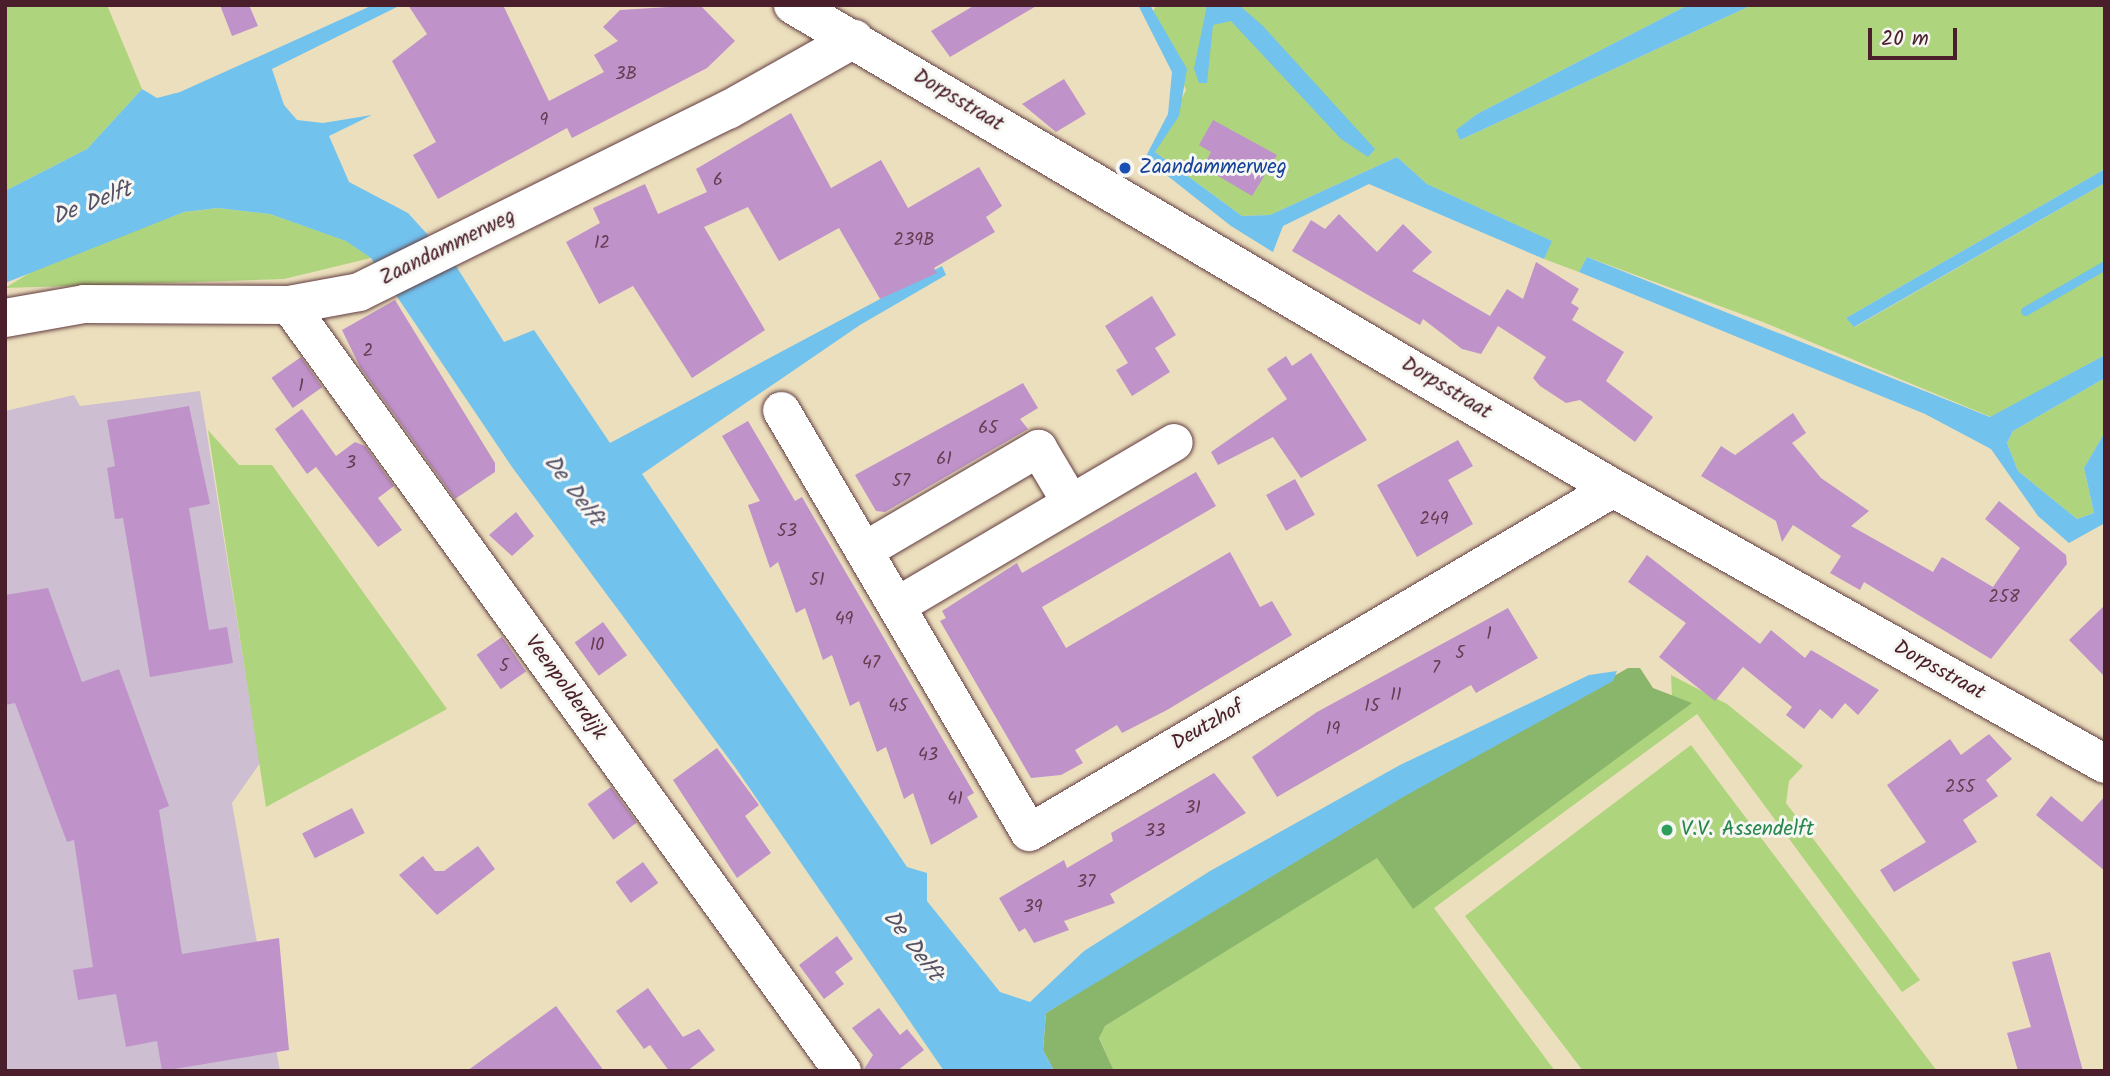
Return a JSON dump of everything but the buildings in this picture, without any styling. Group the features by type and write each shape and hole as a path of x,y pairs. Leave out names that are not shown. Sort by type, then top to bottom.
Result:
{"street":[{"name":"Dorpsstraat","path":"793,5 1613,488 2105,764"},
{"name":"Zaandammerweg","path":"5,318 83,304 289,305 359,292 728,110 854,40"},
{"name":"Veenpolderdijk","path":"289,305 842,1071"},
{"name":"Deutzhof","path":"782,410 1029,832 1613,488"},
{"path":"897,605 1174,442"},
{"path":"864,550 1038,448 1070,502"}],"shaded area":[{"path":"200,391 260,763 232,803 280,1071 5,1071 5,411 74,395 80,406"}],"green space":[{"path":"5,5 107,5 142,89 87,149 5,191"},
{"path":"1157,5 1688,5 1477,114 1457,130 1460,140 1752,5 2105,5 2105,169 1846,318 1855,327 2105,183 2105,355 1991,417 1763,322 1587,257 1579,272 1544,259 1551,241 1427,184 1397,157 1270,215 1242,216 1155,152 1186,90 1153,11"},
{"path":"218,208 270,214 347,241 371,258 284,279 5,288 38,268 184,212"},
{"path":"2105,378 2105,432 2084,468 2094,513 2077,519 2018,471 2007,443 2013,431"},
{"path":"208,430 239,465 272,465 447,709 266,807"},
{"path":"1628,668 1640,668 1653,688 1692,703 1413,909 1377,858 1105,1026 1099,1038 1114,1071 1054,1071 1043,1050 1046,1013 1253,882"},
{"path":"1671,675 1727,704 1803,766 1789,781 1786,803 1920,980 1902,992 1697,714 1434,908 1555,1071 1114,1071 1099,1037 1105,1026 1377,857 1413,908 1691,703 1672,697"},
{"name":"V.V. Assendelft","path":"1691,745 1937,1071 1583,1071 1465,916"}],"water":[{"name":"De Delft","path":"373,5 401,5 272,69 284,105 297,120 323,123 372,115 329,136 349,182 408,213 456,266 504,342 534,330 610,443 942,266 946,275 860,325 642,474 907,867 927,873 927,901 1000,992 1030,1002 1084,951 1210,871 1400,765 1589,675 1617,671 1613,681 1403,797 1046,1013 1043,1050 1054,1071 944,1071 735,767 512,467 371,258 346,241 270,214 218,208 184,212 5,283 5,191 87,149 142,89 157,98 180,92"},
{"path":"1138,5 1150,5 1187,69 1179,116 1155,152 1242,216 1270,215 1397,157 1427,184 1552,241 1544,259 1369,184 1283,226 1273,252 1231,226 1145,158 1168,114 1172,72"},
{"path":"1207,5 1239,5 1263,26 1375,149 1368,157 1341,139 1231,21 1213,25 1207,83 1199,83 1194,69"},
{"path":"1688,5 1752,5 1460,140 1456,130 1477,114"},
{"path":"2105,169 2105,183 1854,327 1846,318"},
{"path":"1587,257 1990,417 2105,355 2105,378 2013,431 2007,443 2018,471 2077,519 2094,513 2084,468 2105,432 2105,523 2069,543 2038,516 1991,449 1925,414 1579,272"}],"waterway":[{"path":"2025,311 2105,265"}],"place":[{"name":"Zaandammerweg","path":"1125,168"},
{"name":"V.V. Assendelft","path":"1667,830"}]}
